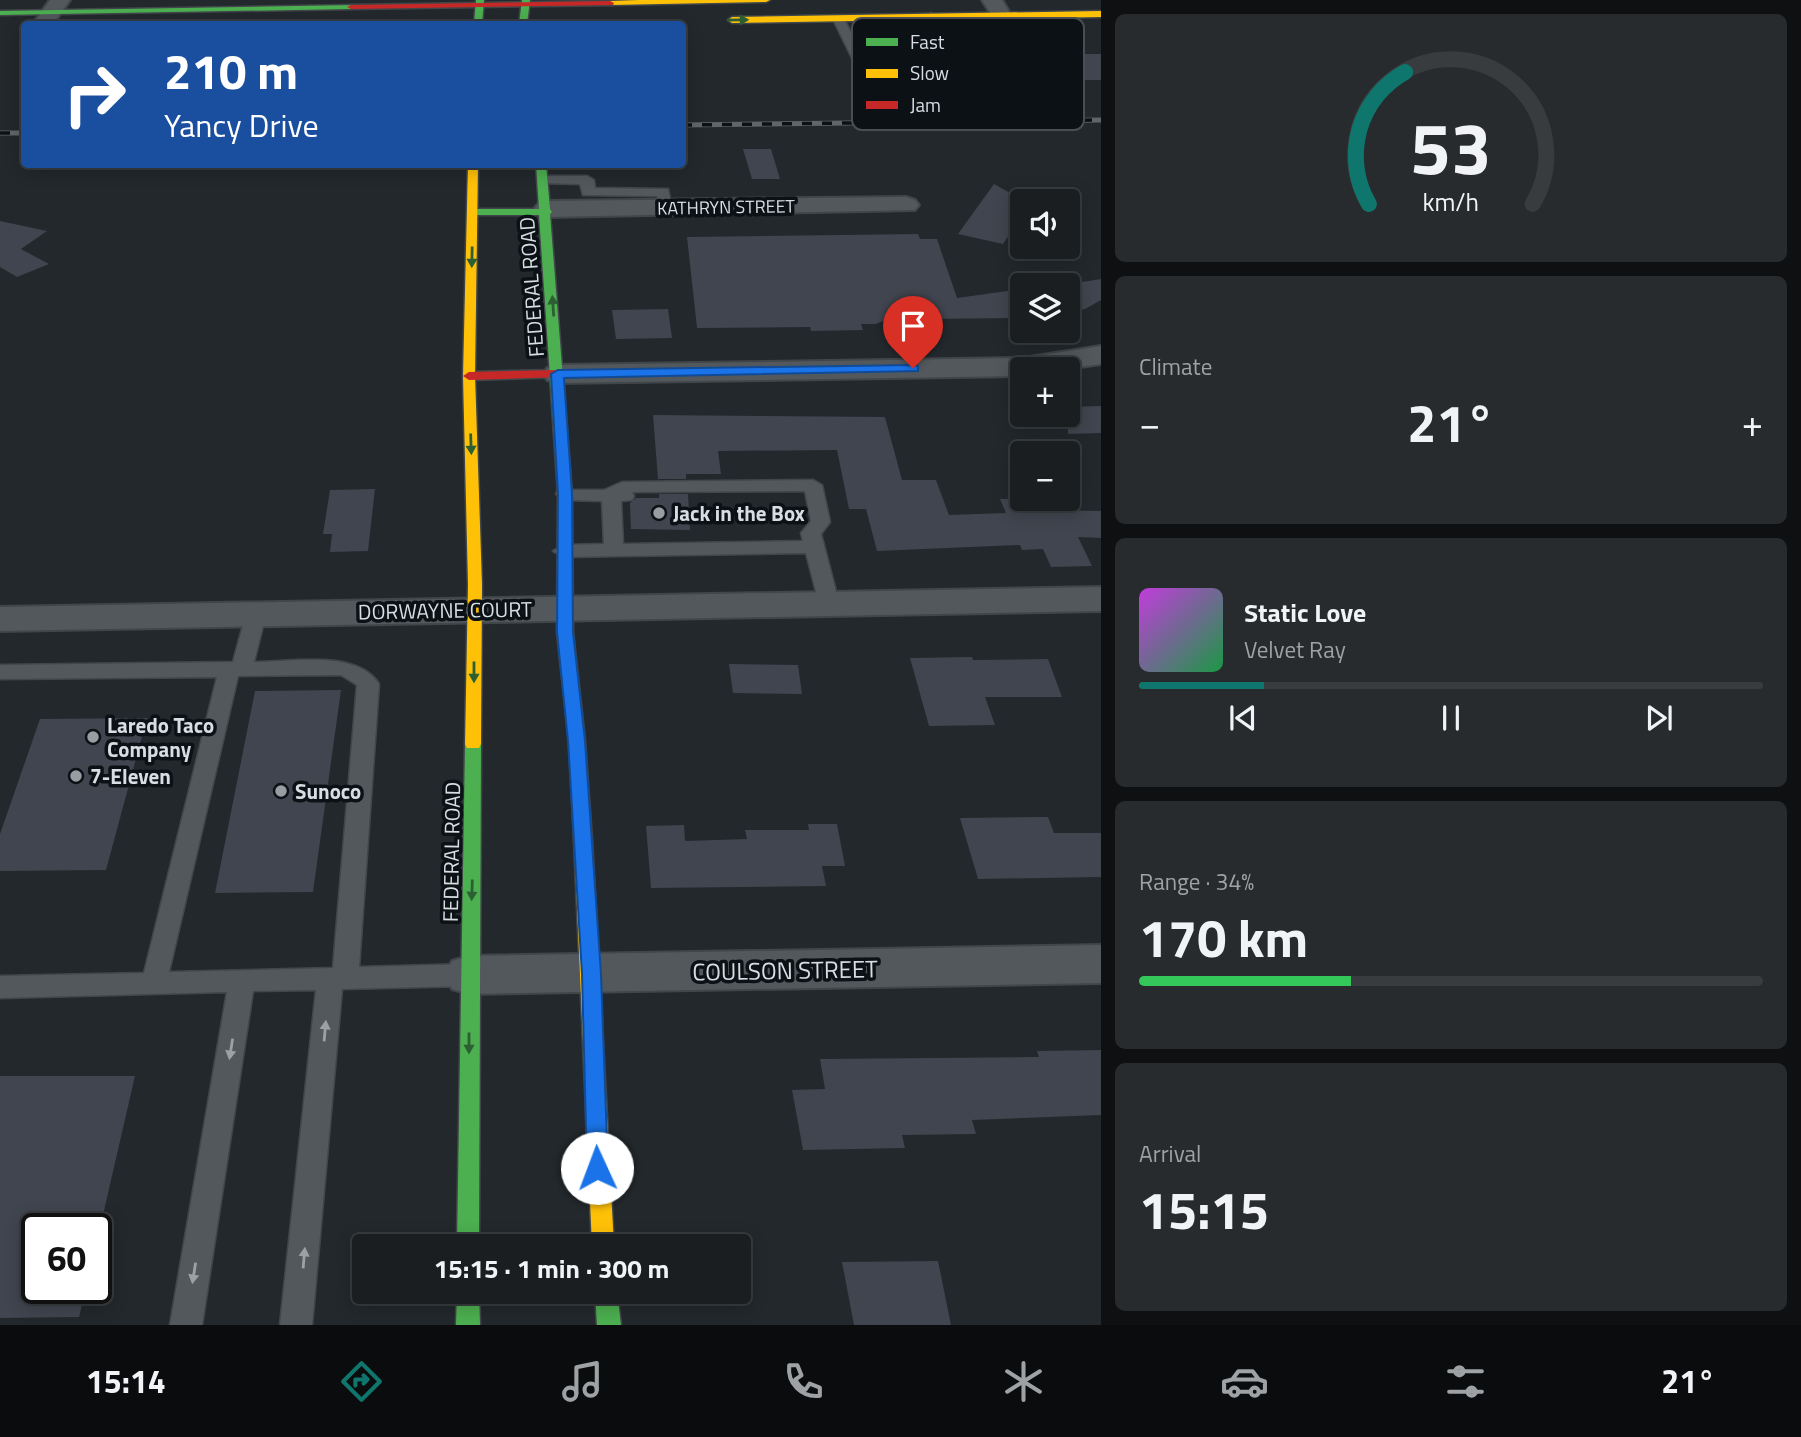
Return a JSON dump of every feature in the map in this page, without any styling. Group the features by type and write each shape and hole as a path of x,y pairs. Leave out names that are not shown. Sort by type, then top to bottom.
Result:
{"main road":[{"path":"0,13 480,2 766,0"},
{"path":"477,21 480,2"},
{"path":"523,21 526,2"},
{"path":"870,18 931,16 996,8 1101,14"},
{"path":"720,20 852,19"},
{"name":"FEDERAL ROAD","path":"468,1234 469,975 474,821 474,609 469,376 473,168"},
{"name":"FEDERAL ROAD","path":"542,172 547,211 565,494 564,607 577,741 602,1234"},
{"path":"473,212 547,211"},
{"path":"469,376 558,374"},
{"path":"468,1304 468,1325"},
{"path":"607,1304 609,1325"}],"street":[{"name":"KATHRYN STREET","path":"547,211 906,205"},
{"path":"558,374 1023,367 1101,355"},
{"name":"DORWAYNE COURT","path":"0,619 1101,599"},
{"name":"COULSON STREET","path":"469,975 1101,964"}],"lane":[{"path":"839,19 852,46"},
{"path":"542,172 587,180 588,192 663,192 665,208"},
{"path":"565,494 781,495 804,485 821,522 810,533 829,603"},
{"path":"611,494 614,550"},
{"path":"564,551 814,547"},
{"path":"154,983 235,670 256,614"},
{"path":"0,671 343,668 360,675 368,684 337,979 296,1325"},
{"path":"0,987 469,975"},
{"path":"186,1325 242,981"}],"building":[{"path":"1084,54 1101,54 1101,80 1084,80"},
{"path":"743,149 771,149 780,179 752,179"},
{"path":"994,184 1010,193 1010,234 1003,244 958,234"},
{"path":"0,221 47,231 21,249 49,264 17,277 0,267"},
{"path":"918,234 920,239 937,239 957,298 1010,291 1010,318 923,319 917,307 876,324 861,324 863,330 811,331 810,327 697,328 687,237"},
{"path":"1101,279 1101,300 1080,310 1080,282"},
{"path":"668,309 672,338 616,339 612,310"},
{"path":"1101,406 1101,433 1068,434 1068,427 1080,427 1080,407"},
{"path":"653,415 885,417 902,480 936,480 949,515 1006,513 1000,499 1010,499 1010,511 1101,511 1101,538 1078,537 1092,566 1051,567 1043,549 1022,550 1020,545 877,551 866,509 849,509 837,450 718,451 721,474 686,474 686,479 658,479"},
{"path":"375,489 368,551 330,552 332,534 323,534 330,490"},
{"path":"659,494 688,494 690,530 631,529 630,503 636,498 659,498"},
{"path":"972,657 973,660 1048,659 1062,697 985,697 995,725 929,726 910,658"},
{"path":"729,664 798,665 802,694 733,693"},
{"name":"Sunoco","path":"341,690 313,892 215,893 255,691"},
{"name":"7-Eleven","path":"147,718 106,870 0,871 0,834 40,719"},
{"path":"1048,817 1054,833 1101,833 1101,877 978,879 960,818"},
{"path":"808,824 837,824 845,866 822,866 826,886 651,888 646,826 684,825 685,841 747,839 745,830 809,830"},
{"path":"1101,1050 1101,1115 972,1120 976,1134 902,1135 905,1148 803,1150 792,1090 825,1089 820,1059 1039,1057 1037,1051"},
{"path":"0,1076 135,1076 103,1213 21,1213 21,1304 82,1304 79,1317 0,1318"},
{"path":"938,1261 951,1325 854,1325 842,1262"}],"railway":[{"path":"1084,120 1101,120"},
{"path":"686,125 852,123"},
{"path":"0,133 21,133"}],"traffic: fast":[{"path":"478,21 480,0"},
{"path":"523,21 526,0"},
{"path":"0,13 351,7"},
{"path":"541,168 565,494 565,632 577,741 583,840"},
{"path":"473,212 547,212"},
{"path":"468,1234 473,744"},
{"path":"468,1304 468,1325"},
{"path":"607,1304 609,1325"}],"traffic: slow":[{"path":"610,3 766,0"},
{"path":"855,18 1101,14"},
{"path":"732,20 852,18"},
{"path":"473,168 469,376 475,585 473,744"},
{"path":"583,840 602,1234"}],"traffic: jam":[{"path":"351,7 610,3"},
{"path":"469,376 558,374"}],"place":[{"name":"Jack in the Box","path":"659,513"},
{"name":"Laredo Taco Company","path":"93,737"},
{"name":"7-Eleven","path":"76,776"},
{"name":"Sunoco","path":"281,791"}],"route":[{"path":"597,1168 591,974 577,741 565,632 565,494 558,374 913,368"}]}
